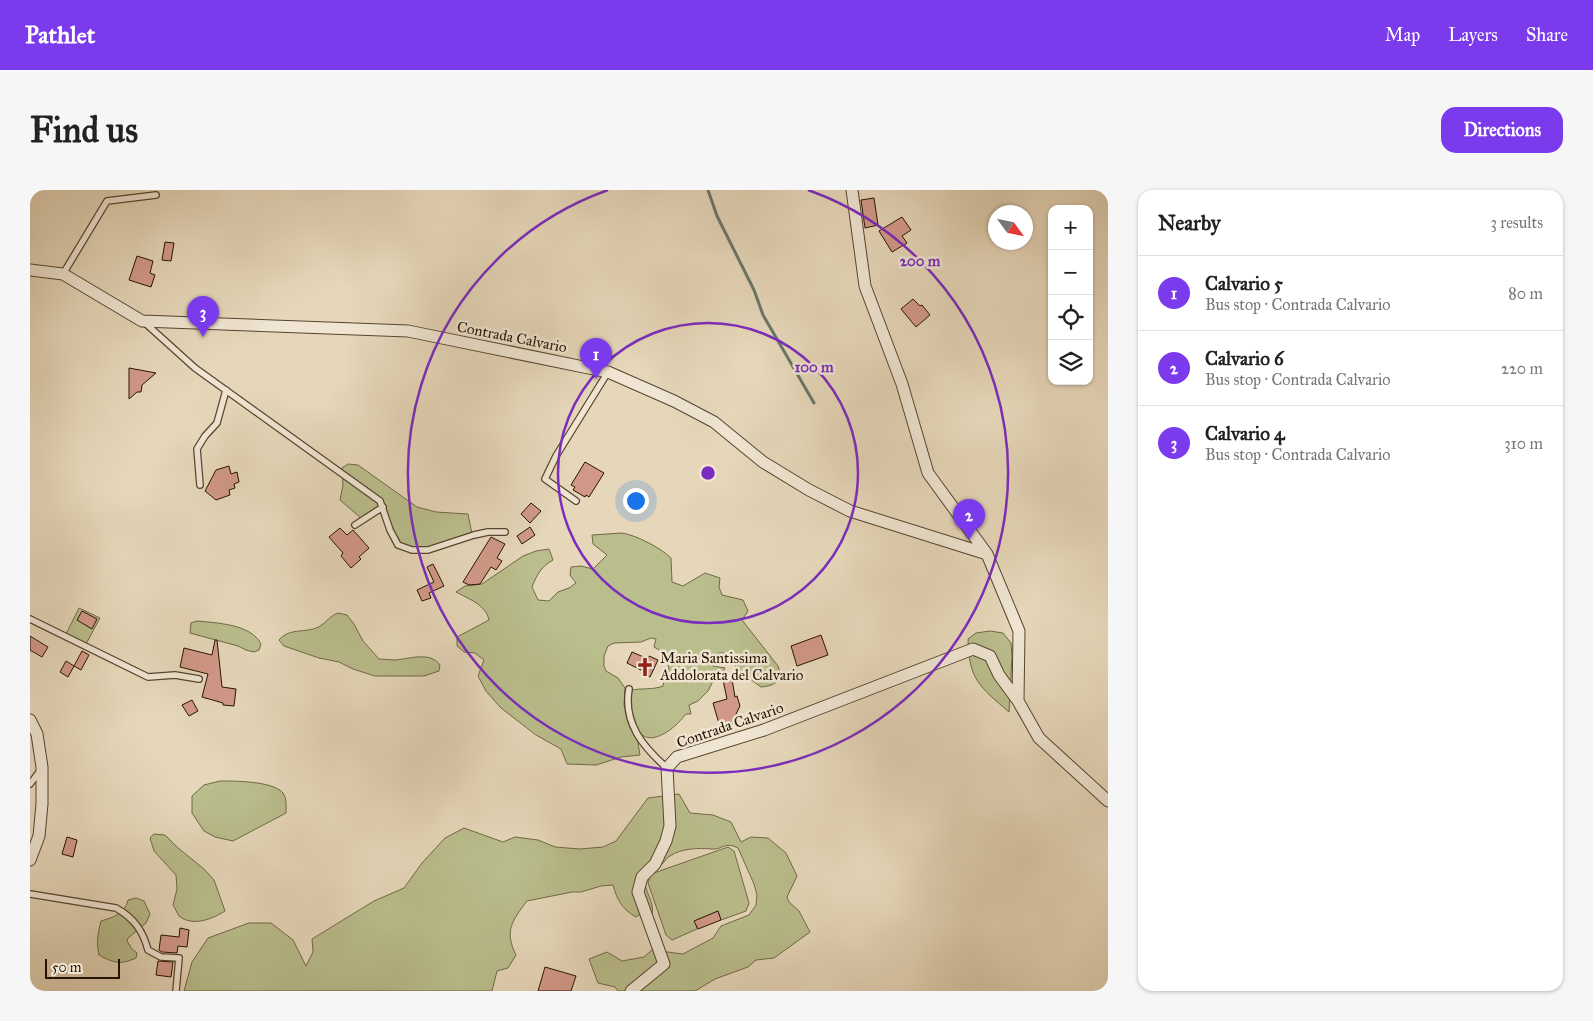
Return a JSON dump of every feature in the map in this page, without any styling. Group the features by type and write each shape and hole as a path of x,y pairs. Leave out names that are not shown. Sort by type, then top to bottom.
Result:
{"street":[{"name":"Contrada Calvario","path":"852,190 865,286 902,384 928,473 987,554 1018,631 1018,701"},
{"name":"Contrada Calvario","path":"30,270 63,274 142,321 408,331 608,372 674,401 714,422 763,462 809,490 850,511 987,554"},
{"name":"Contrada Calvario","path":"631,991 664,964 638,892 642,877 655,864 666,841 670,826 668,768 677,757 692,751 764,730 973,649 990,656 999,675 1018,701 1039,738 1108,801"},
{"path":"30,720 38,734 42,767 42,804 39,836 30,860"}],"lane":[{"path":"63,274 107,201 156,195"},
{"path":"142,321 195,368 380,501 390,530 398,545 412,550 428,550 488,532 506,532"},
{"path":"576,501 545,479 556,456 608,372"},
{"path":"200,485 197,449 217,422 226,390"},
{"path":"355,525 383,507"},
{"path":"30,619 148,677 175,675 199,678"},
{"path":"629,689 626,704 635,732 652,755 668,768"},
{"path":"30,784 42,767"},
{"path":"30,894 116,908 128,915 144,937 148,950 161,957 179,958 176,991"}],"green space":[{"path":"348,464 358,465 417,507 436,512 468,514 472,534 444,544 422,549 403,545 394,535 382,503 361,518 340,500 343,485 342,468"},
{"path":"622,533 648,542 671,558 672,582 683,586 705,573 720,578 719,587 722,595 743,600 748,611 742,620 778,666 781,676 772,684 761,687 739,671 726,653 719,653 712,659 713,666 725,668 723,673 714,679 708,691 698,701 689,705 691,714 686,714 674,727 666,732 651,738 644,736 638,731 631,709 631,694 632,690 663,686 665,675 669,670 666,659 654,647 656,639 651,638 641,642 614,643 608,646 604,656 604,666 606,671 618,678 625,688 624,705 637,737 640,755 621,757 596,765 567,764 561,749 536,735 501,708 486,691 478,676 484,660 475,653 464,652 457,646 457,637 489,620 481,606 456,592 465,586 482,584 523,556 549,549 553,560 540,571 532,587 538,600 549,601 558,592 576,583 570,575 571,567 581,566 593,569 607,555 593,544 592,535"},
{"path":"79,608 100,618 86,644 66,634"},
{"path":"338,613 347,615 363,641 379,659 431,658 440,665 439,671 424,676 375,676 339,662 319,658 284,646 279,640 292,632 319,627"},
{"path":"197,621 242,628 256,637 261,644 259,650 254,652 190,633 191,623"},
{"path":"990,631 1003,633 1011,643 1009,712 983,688 971,664 968,639 976,633"},
{"path":"220,781 263,784 278,789 285,798 286,813 233,841 215,837 204,831 192,813 192,796 204,785"},
{"path":"679,794 690,813 713,815 731,822 741,842 751,837 768,838 786,853 797,876 787,897 789,902 799,911 810,932 774,958 756,960 748,967 715,979 695,991 618,991 615,987 598,983 589,959 607,952 622,961 644,957 652,950 683,954 713,938 721,926 749,915 756,905 757,895 738,848 730,845 716,849 680,851 649,872 645,884 652,905 652,914 641,914 636,917 631,914 621,904 613,885 527,901 511,926 512,947 516,955 508,968 497,971 492,991 184,991 192,962 208,938 249,923 271,923 293,940 306,966 313,952 312,939 374,901 404,888 422,863 445,838 464,828 503,842 515,837 538,840 555,847 580,849 603,847 616,841 648,798"},
{"path":"154,834 165,835 204,869 214,880 225,911 215,917 202,921 190,921 179,916 173,905 177,889 176,875 154,851 150,838"},
{"path":"728,847 734,851 749,903 746,911 721,920 718,911 695,921 697,929 672,940 666,935 648,883 651,874"},
{"path":"136,898 144,901 150,914 146,923 127,941 137,953 136,958 126,962 117,962 99,955 98,938 101,921 122,912 128,900"}],"building":[{"path":"874,198 878,225 865,228 861,200"},
{"path":"902,217 911,230 902,236 907,243 892,252 879,231"},
{"path":"165,242 174,243 171,261 162,260"},
{"path":"137,256 153,261 150,273 155,275 151,287 129,280"},
{"path":"913,299 920,306 922,305 930,315 916,327 901,309"},
{"path":"129,368 156,373 142,385 141,392 137,392 129,399"},
{"path":"585,462 604,473 589,497 586,495 585,497 573,490 575,487 571,485"},
{"path":"229,466 231,474 237,472 239,482 234,484 235,488 229,490 230,495 216,500 205,491 216,470"},
{"path":"531,503 541,511 530,523 521,514"},
{"path":"530,527 535,535 522,544 517,536"},
{"path":"340,528 347,535 353,530 369,548 351,568 341,556 343,553 329,537"},
{"path":"491,537 505,544 497,558 502,561 496,570 491,567 480,584 469,585 463,582"},
{"path":"433,564 444,586 429,593 431,598 422,601 417,590 434,582 427,567"},
{"path":"82,611 97,619 92,629 77,620"},
{"path":"821,635 828,655 797,666 791,646"},
{"path":"30,636 48,647 42,657 30,650"},
{"path":"215,640 217,640 222,687 236,689 234,706 223,705 223,703 202,697 208,674 180,667 184,648 212,655"},
{"path":"82,651 89,655 81,670 74,666"},
{"name":"Maria Santissima Addolorata del Calvario","path":"632,652 648,659 649,656 658,660 650,677 627,663"},
{"path":"66,661 74,666 68,677 60,672"},
{"path":"732,679 735,697 737,696 740,706 736,714 738,722 720,727 713,703 727,699 723,680"},
{"path":"192,700 198,711 189,716 182,705"},
{"path":"67,837 77,840 73,857 62,854"},
{"path":"718,911 721,920 698,929 694,921"},
{"path":"180,928 189,930 187,947 178,946 177,953 159,950 161,935 179,937"},
{"path":"158,961 173,962 171,977 156,975"},
{"path":"545,967 576,976 571,991 538,991"}],"waterway":[{"path":"708,190 717,216 754,290 763,315 814,403"}],"place":[{"name":"Calvario 4","path":"203,337"},
{"name":"Calvario 5","path":"596,379"},
{"name":"Calvario 6","path":"969,540"},
{"name":"Maria Santissima Addolorata del Calvario","path":"645,667"}]}
